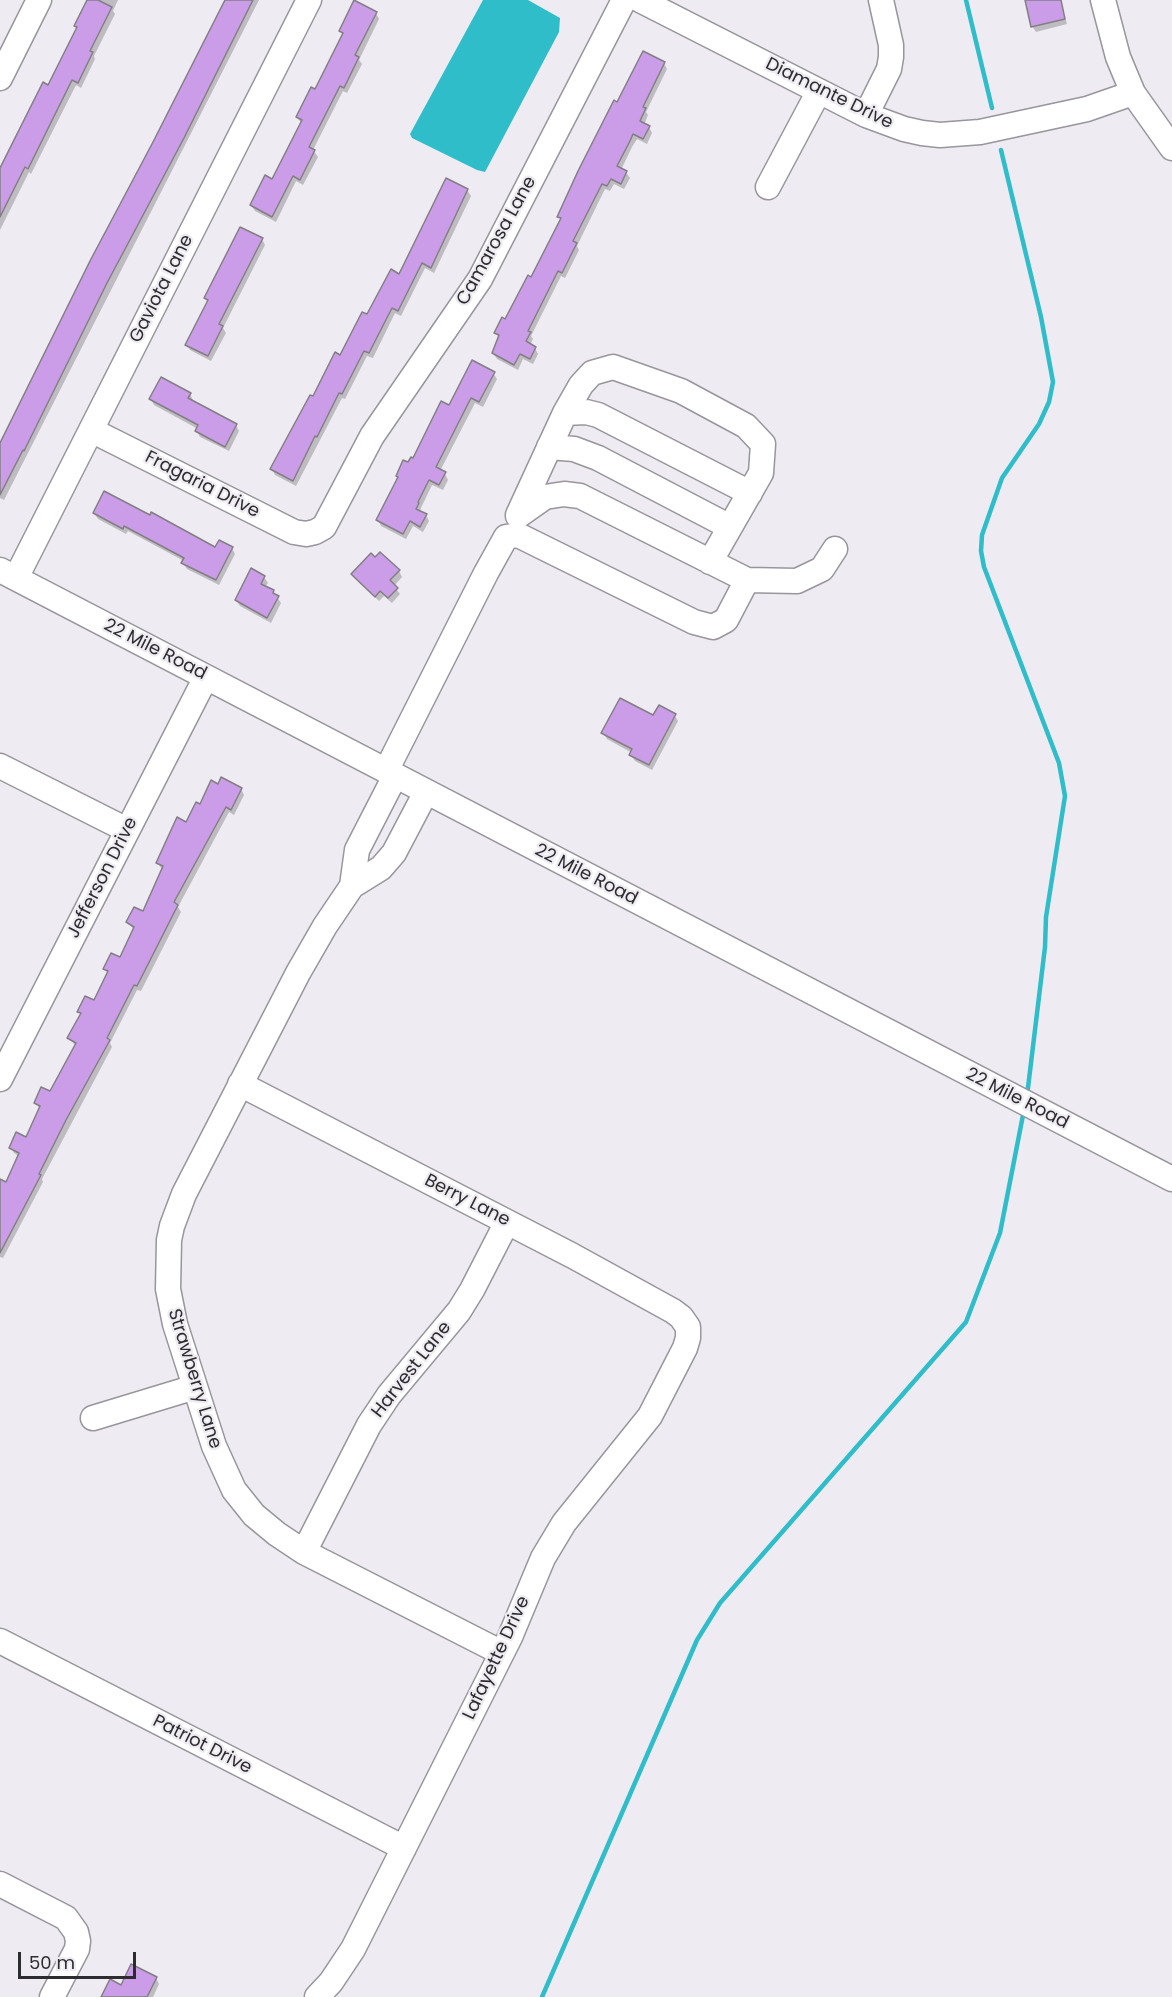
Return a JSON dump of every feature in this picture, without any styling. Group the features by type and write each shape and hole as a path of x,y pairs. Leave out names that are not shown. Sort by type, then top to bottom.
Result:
{"street":[{"path":"0,78 39,0"},
{"name":"Gaviota Lane","path":"8,574 91,430 309,0"},
{"name":"Camarosa Lane","path":"315,532 324,527 378,426 480,279 624,0"},
{"name":"Diamante Drive","path":"640,0 866,115 922,134 958,135 980,132 1088,109 1133,93"},
{"path":"866,115 889,69 891,57 891,45 881,0"},
{"path":"1103,0 1118,57 1133,93 1172,148"},
{"path":"768,188 819,91"},
{"name":"Strawberry Lane","path":"352,886 357,850 391,774 486,573 518,515 565,413 581,385 591,373 613,367 681,391 746,426 763,444 761,474 710,562"},
{"path":"565,413 598,414 750,493"},
{"name":"Fragaria Drive","path":"91,430 294,532 306,534 315,532"},
{"path":"549,447 574,449 598,458 730,527"},
{"path":"518,515 545,497 564,494 580,496 747,580 797,581 822,569 836,549"},
{"path":"506,537 518,535 694,622 713,627 726,620 747,580"},
{"name":"22 Mile Road","path":"8,574 1172,1179"},
{"name":"Jefferson Drive","path":"0,1079 206,677"},
{"path":"0,766 127,830"},
{"name":"Strawberry Lane","path":"426,792 394,853 381,868 352,886 313,945 184,1194 169,1240 167,1273 170,1305 214,1446 234,1490 254,1515 304,1552 502,1653"},
{"name":"Berry Lane","path":"240,1084 673,1311 688,1327"},
{"name":"Harvest Lane","path":"304,1552 369,1425 389,1395 459,1311 507,1222"},
{"name":"Lafayette Drive","path":"317,1997 353,1949 502,1653 535,1575 553,1541 574,1509 650,1416 685,1348 688,1327"},
{"path":"93,1418 195,1387"},
{"name":"Patriot Drive","path":"0,1641 404,1848"},
{"path":"0,1884 66,1918 76,1932 78,1941 76,1949 52,1997"}],"water":[{"path":"483,0 528,0 560,18 559,32 485,172 412,138 410,134"}],"building":[{"path":"87,0 98,0 112,7 90,51 93,52 78,83 72,80 28,169 25,167 0,217 0,168 43,82 48,85 77,27 74,26"},
{"path":"225,0 253,0 0,495 0,443 91,259"},
{"path":"354,0 377,12 355,55 359,57 344,88 340,86 309,147 315,150 300,180 293,176 272,217 250,205 265,175 272,179 302,120 296,117 311,87 315,89 343,33 339,31"},
{"path":"1025,0 1061,0 1065,19 1031,27"},
{"path":"643,51 665,62 643,107 646,108 640,121 650,126 643,139 633,134 617,166 627,171 621,184 611,179 607,186 602,184 573,241 577,243 562,273 558,271 528,331 531,332 526,341 536,347 530,359 520,354 514,365 492,353 499,335 494,333 502,317 505,319 528,275 531,277 561,218 557,217 578,171 614,100 617,102"},
{"path":"446,178 468,189 431,268 422,263 398,311 392,308 369,353 364,351 342,394 339,393 317,437 315,436 293,481 270,469 310,395 313,396 335,352 340,355 362,312 367,314 391,269 399,274"},
{"path":"240,227 263,238 219,324 223,326 208,356 185,345 208,300 204,298"},
{"path":"472,360 495,372 479,402 471,398 436,467 446,472 439,485 429,480 418,502 416,509 427,514 420,527 410,521 403,534 376,520 398,477 396,476 403,460 408,462 411,457 413,458 441,401 449,405"},
{"path":"161,377 191,393 188,398 237,424 225,447 195,431 198,425 149,399"},
{"path":"104,491 150,515 151,512 215,547 219,540 233,547 216,580 181,563 184,558 124,526 123,529 93,513"},
{"path":"380,552 400,570 390,580 398,588 388,598 380,591 375,597 351,574 371,553 375,557"},
{"path":"251,568 265,576 261,584 274,590 273,593 279,596 267,618 235,600"},
{"path":"620,698 653,715 659,705 676,714 649,765 629,755 632,749 601,733"},
{"path":"221,777 242,788 231,810 226,807 174,902 178,905 137,986 134,985 107,1038 110,1040 66,1120 39,1174 41,1175 0,1253 0,1179 6,1182 19,1153 9,1148 16,1132 26,1137 40,1106 34,1103 41,1087 50,1091 76,1043 67,1038 81,1013 77,1012 85,996 94,1000 108,971 103,969 111,953 120,957 134,927 126,922 134,907 143,911 163,866 156,863 177,817 186,822 196,802 200,804 211,780 218,784"},
{"path":"131,1964 157,1977 147,1997 101,1997 110,1979 121,1985"}],"waterway":[{"path":"966,0 992,108"},
{"path":"1001,150 1041,317 1053,382 1049,402 1039,424 1002,478 982,535 981,551 984,567 1059,763 1065,796 1046,917 1045,947 1027,1096"},
{"path":"542,1997 697,1640 720,1603 966,1322 1000,1233 1024,1110"}]}
